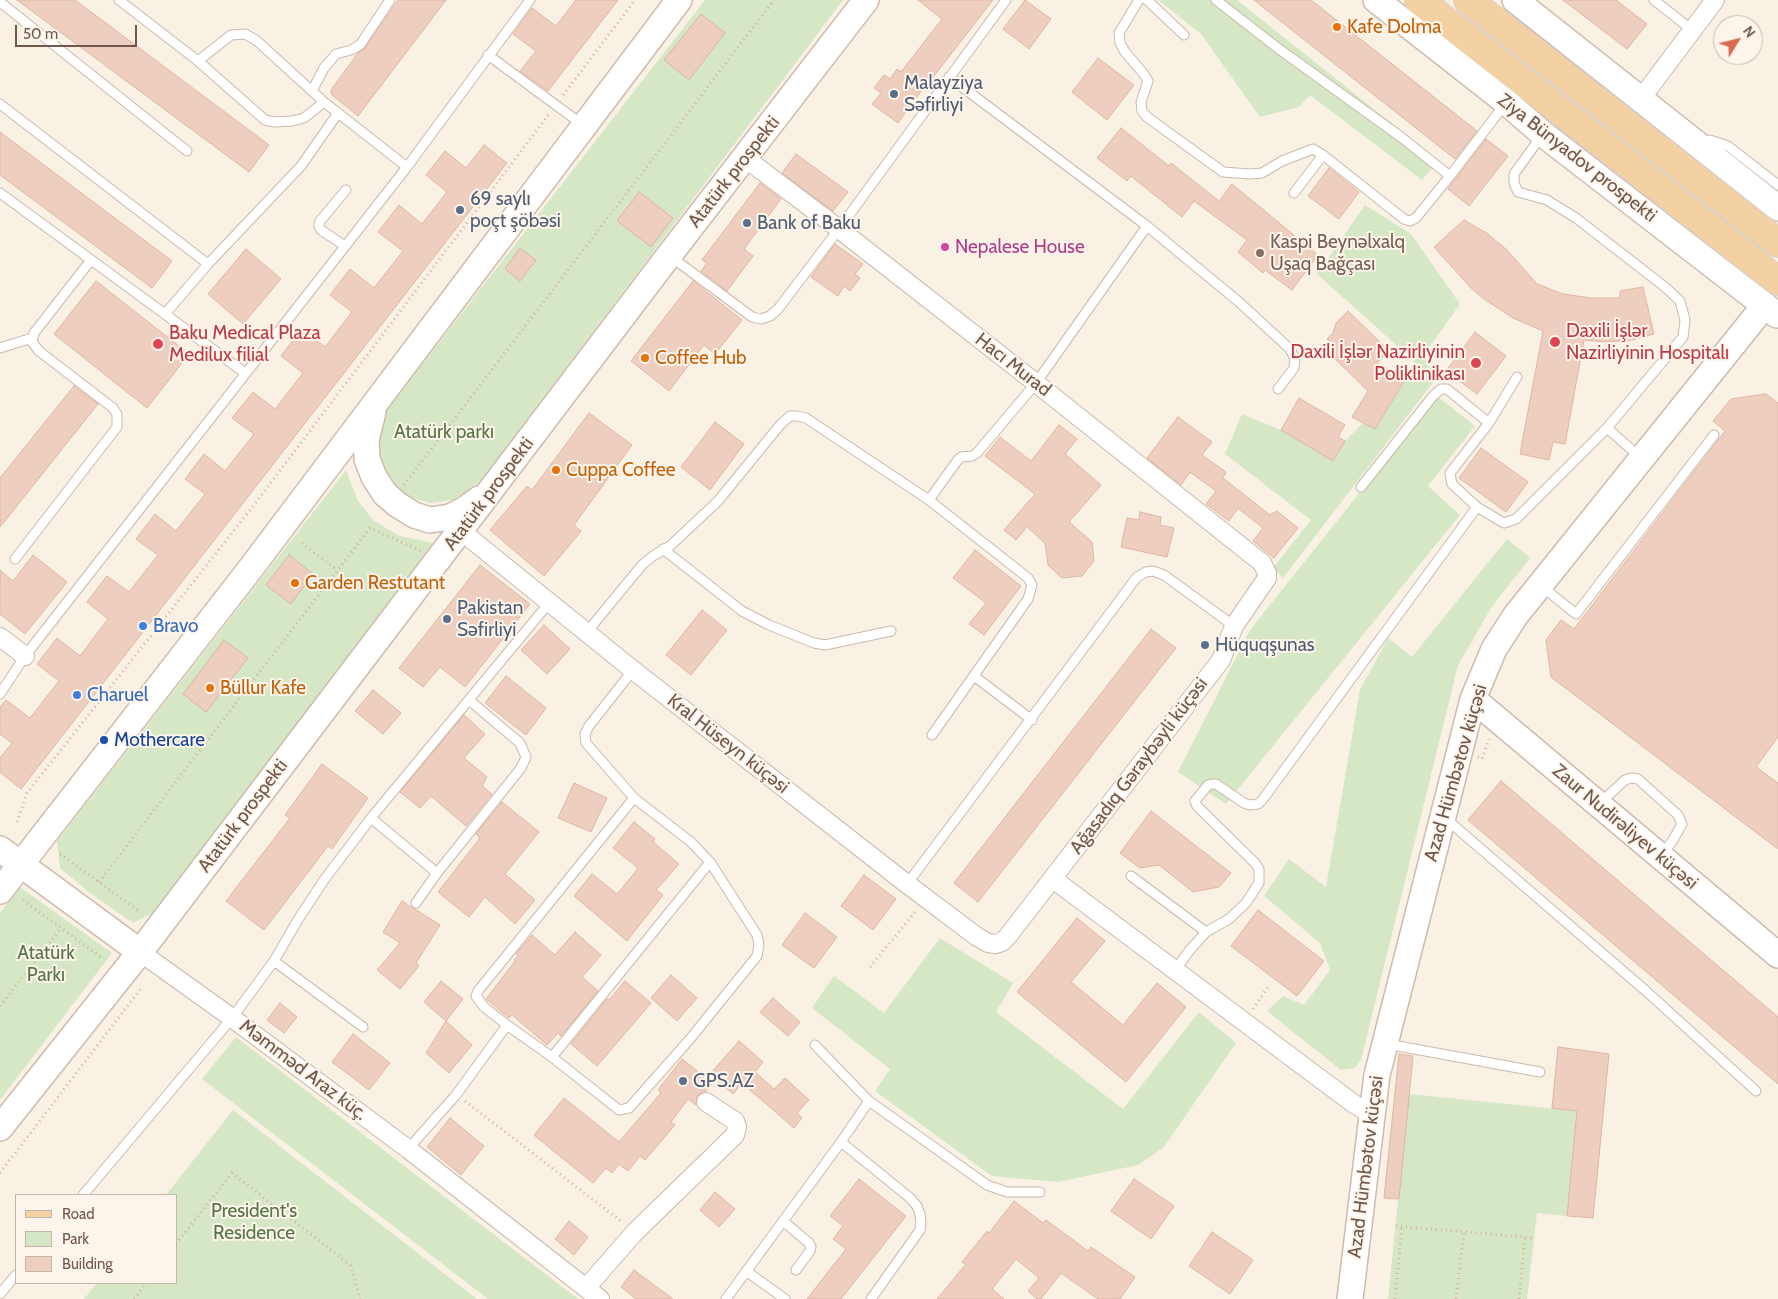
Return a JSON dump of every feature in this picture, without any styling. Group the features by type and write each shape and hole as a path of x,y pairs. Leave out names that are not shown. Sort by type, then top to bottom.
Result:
{"main road":[{"path":"11,896 21,864 375,404 679,0"},
{"name":"Atatürk prospekti","path":"0,1128 140,952 866,0"},
{"name":"Ziya Bünyadov prospekti","path":"1376,0 1506,102 1543,134 1771,310"},
{"name":"Ziya Bünyadov prospekti","path":"1420,0 1778,281"},
{"path":"1468,0 1778,243"},
{"path":"1515,0 1778,208"},
{"name":"Azad Hümbətov küçəsi","path":"1350,1299 1371,1114 1384,1043 1473,699 1494,649 1516,615 1641,458 1771,310"},
{"path":"375,404 366,440 367,459 374,477 385,494 398,505 414,514 460,531"},
{"path":"430,520 450,516 464,510 491,491"},
{"name":"Zaur Nudirəliyev küçəsi","path":"1473,699 1778,955"},
{"name":"Məmməd Araz küç.","path":"0,849 140,952"}],"street":[{"path":"1640,100 1715,0"},
{"name":"Hacı Murad","path":"745,158 838,228 1036,383 1262,563 1267,573 1264,582"},
{"name":"Kral Hüseyn küçəsi","path":"460,531 633,670 907,884 976,936 988,943 996,944 1002,942"},
{"name":"Ağasadıq Gəraybəyli küçəsi","path":"1002,942 1053,879 1221,660 1234,626 1264,582"},
{"path":"0,637 25,656"},
{"path":"1053,879 1176,969 1354,1104 1371,1114"},
{"name":"Məmməd Araz küç.","path":"140,952 408,1149 593,1294"},
{"path":"593,1294 635,1232 735,1135 737,1127 735,1121 706,1102"}],"lane":[{"path":"119,0 198,62 265,120 275,122 304,118 324,102"},
{"path":"312,91 324,68 336,54 351,50 360,45 390,0"},
{"path":"0,694 25,656 407,167 530,0"},
{"path":"670,256 752,317 761,319 770,316 778,309 1006,0"},
{"path":"1139,0 1119,33 1120,43 1125,52 1148,81 1142,102 1142,111 1147,117 1223,172 1262,173 1282,161 1314,149 1404,219 1410,221 1416,218 1450,176 1506,102"},
{"path":"1147,0 1184,35"},
{"path":"1216,0 1279,49 1401,137 1450,176"},
{"path":"1654,0 1692,30"},
{"path":"0,2 187,151"},
{"path":"198,62 231,35 245,34 256,40 338,114 407,167"},
{"path":"488,55 584,126"},
{"path":"949,77 1147,226 1239,302 1290,349 1295,358 1294,368 1278,389"},
{"path":"0,104 208,264"},
{"path":"165,314 208,264 301,166 338,114"},
{"path":"1516,377 1489,423 1450,473 1452,484 1477,507 1504,523 1516,519 1607,428 1683,337 1685,320 1680,301 1665,287 1576,218 1547,200 1518,192 1514,183 1514,174 1543,134"},
{"path":"1698,144 1710,140 1728,146 1778,185"},
{"path":"1294,193 1323,155"},
{"path":"345,246 321,230 320,221 346,190"},
{"path":"0,193 246,373"},
{"path":"929,500 957,461 961,457 972,456 978,452 1036,383 1147,226"},
{"path":"15,558 114,432 118,420 113,408 39,351 32,342 34,333 91,260"},
{"path":"0,348 32,338"},
{"path":"1361,487 1432,396 1441,390 1447,389 1455,394 1489,423"},
{"path":"587,632 642,565 670,546 718,501 780,425 790,416 806,418 929,500 1028,578 1032,585 1028,599 932,735"},
{"path":"1607,428 1641,458"},
{"path":"1540,585 1576,614 1714,435"},
{"path":"1176,969 1206,932 1229,919 1246,903 1259,883 1260,876 1259,869 1255,863 1197,806 1195,801 1208,785 1216,784 1244,803 1250,805 1258,804 1477,507"},
{"path":"663,549 742,611 769,625 814,643 825,645 891,631"},
{"path":"907,884 1032,720 1137,577 1153,571 1164,575 1234,626"},
{"path":"84,1194 232,1018 274,961 324,880 371,818 549,603"},
{"path":"633,670 589,726 585,734 586,743 634,798 691,842 710,862 758,935 759,944 757,956 696,1031 629,1108 619,1110 552,1057 507,1025 479,1002 476,996 478,990 634,798"},
{"path":"974,676 1032,720"},
{"path":"416,902 521,768 526,757 520,743 469,700"},
{"path":"1598,804 1625,780 1631,778 1638,779 1681,819 1682,824 1661,856"},
{"path":"1442,816 1646,992 1756,1091"},
{"path":"371,818 437,873"},
{"path":"552,1057 710,862"},
{"path":"1131,876 1206,932"},
{"path":"274,961 363,1027"},
{"path":"408,1149 456,1095 507,1025"},
{"path":"1384,1043 1540,1072"},
{"path":"815,1045 869,1101 987,1185 1007,1192 1040,1192"},
{"path":"726,1299 869,1101"},
{"path":"841,1142 909,1197 917,1206 922,1223 920,1230 871,1299"},
{"path":"783,1221 809,1243 811,1247 796,1270"},
{"path":"746,1272 784,1299"},
{"path":"0,1294 15,1276"}],"path":[{"path":"17,822 27,794 260,497 635,0"},
{"path":"404,485 774,0"},
{"path":"99,882 370,528 421,551"},
{"path":"302,543 337,570"},
{"path":"60,854 139,911"},
{"path":"11,896 61,928 102,958"},
{"path":"870,967 926,898"},
{"path":"0,1006 61,928"},
{"path":"0,1173 142,986"},
{"path":"1244,1022 1268,987"},
{"path":"456,1095 635,1232"},
{"path":"178,1241 232,1172 350,1265 360,1299"},
{"path":"1396,1226 1534,1238"},
{"path":"1395,1299 1402,1226"},
{"path":"1456,1299 1464,1232"},
{"path":"1519,1299 1525,1237"},
{"path":"134,1299 145,1284"}],"green space":[{"name":"Atatürk parkı","path":"705,0 843,0 479,483 453,500 430,503 410,497 400,491 388,478 378,456 380,432 388,408"},
{"path":"1158,0 1237,0 1438,160 1422,180 1310,95 1299,107 1260,117 1201,34"},
{"path":"1365,205 1411,234 1460,304 1423,356 1435,380 1283,578 1273,568 1311,520 1225,454 1242,414 1281,430 1345,441 1363,423 1375,429 1405,381 1415,362 1317,274"},
{"path":"1437,396 1475,426 1428,486 1460,515 1226,804 1178,772 1250,630"},
{"path":"346,470 358,501 374,521 400,536 433,543 153,913 133,923 90,893 60,868 57,841"},
{"path":"1507,539 1530,558 1491,608 1458,665 1361,1060 1355,1068 1341,1070 1267,1011 1283,996 1304,1005 1330,970 1320,943 1264,896 1289,859 1326,887 1360,690 1388,638 1412,657"},
{"name":"Atatürk Parkı","path":"20,887 112,953 0,1100 0,913"},
{"path":"940,938 1013,983 996,1012 1123,1109 1199,1012 1236,1043 1163,1148 1138,1165 1058,1182 992,1176 875,1091 890,1069 812,1008 834,976 884,1013"},
{"path":"236,1037 578,1299 488,1299 202,1079"},
{"path":"1409,1094 1577,1111 1567,1216 1537,1213 1527,1299 1388,1299"},
{"name":"President's Residence","path":"233,1110 477,1299 84,1299 96,1284 178,1284 178,1194 167,1194"}],"building":[{"path":"17,0 75,0 269,145 249,172"},
{"path":"398,0 446,0 358,116 332,95 331,90 358,53 365,48"},
{"path":"576,0 618,0 548,91 520,71 536,51 513,34 532,8 556,26"},
{"path":"918,0 993,0 929,80 898,123 872,104 881,93 874,88 884,75 890,79 897,69 901,72 942,19"},
{"path":"1025,0 1051,19 1029,49 1003,29"},
{"path":"1254,0 1311,0 1477,131 1455,159"},
{"path":"1563,0 1616,0 1647,24 1627,49"},
{"path":"701,14 725,33 689,80 664,60"},
{"path":"1098,58 1134,85 1107,120 1072,92"},
{"path":"1121,128 1169,166 1171,163 1219,201 1232,184 1318,255 1292,290 1265,270 1263,273 1238,252 1247,240 1194,201 1182,217 1131,176 1127,181 1097,158"},
{"path":"0,132 172,261 152,288 0,175"},
{"path":"1486,139 1508,156 1469,206 1448,189"},
{"path":"484,145 507,163 21,789 0,772 0,758 12,743 0,734 0,707 6,700 30,718 59,681 37,664 57,638 80,656 108,619 87,602 107,576 129,592 158,555 136,539 155,514 176,531 205,494 185,479 204,454 225,471 254,434 232,418 253,392 275,409 303,373 281,356 302,329 325,347 352,312 330,295 350,269 374,288 403,251 378,232 399,205 422,224 447,192 426,175 445,151 466,168"},
{"path":"796,154 848,192 833,211 782,173"},
{"path":"1329,168 1359,192 1339,219 1308,196"},
{"name":"Bank of Baku","path":"760,183 781,199 744,249 753,256 727,291 701,271 707,263 702,260"},
{"path":"639,192 673,218 651,247 617,221"},
{"name":"Daxili İşlər Nazirliyinin Hospitalı","path":"1464,220 1488,234 1507,250 1537,284 1563,294 1591,298 1620,298 1620,291 1643,287 1654,334 1632,340 1606,342 1584,340 1565,444 1553,442 1549,460 1520,454 1543,331 1513,318 1484,299 1470,287 1434,247"},
{"path":"835,244 863,264 855,274 860,278 850,291 844,286 838,296 811,277"},
{"path":"520,248 536,260 520,281 505,269"},
{"path":"246,249 281,279 243,324 208,294"},
{"path":"96,281 189,354 147,408 54,334"},
{"path":"693,281 742,320 715,354 704,345 669,391 631,361"},
{"path":"1348,311 1389,351 1377,363 1405,380 1375,429 1352,417 1368,391 1326,350 1332,343 1327,339 1333,333 1336,323"},
{"name":"Daxili İşlər Nazirliyinin Poliklinikası","path":"1475,332 1506,356 1477,394 1446,371"},
{"path":"74,386 98,404 0,527 0,478"},
{"path":"1766,394 1778,403 1778,737 1756,767 1778,783 1778,849 1551,677 1546,640 1561,620 1574,629 1725,431 1713,421 1731,399"},
{"path":"1299,398 1345,425 1338,437 1345,441 1333,461 1281,430"},
{"path":"589,413 632,445 574,525 581,531 544,576 490,530 527,486 532,490"},
{"path":"1178,417 1212,442 1202,455 1226,472 1223,478 1270,515 1277,511 1298,528 1274,558 1253,541 1263,528 1238,508 1229,521 1206,504 1216,491 1190,472 1181,485 1147,458"},
{"path":"715,422 744,444 710,490 681,467"},
{"path":"1059,425 1077,439 1065,454 1101,485 1069,522 1092,542 1094,561 1082,576 1062,578 1048,565 1045,543 1027,527 1016,540 1004,530 1035,494 985,456 1000,437 1031,461"},
{"path":"1481,448 1528,482 1506,512 1459,478"},
{"path":"1140,512 1161,517 1160,525 1174,528 1167,557 1121,547 1127,518 1139,520"},
{"path":"975,550 1021,586 984,635 969,624 986,603 953,578"},
{"path":"33,555 67,582 25,634 0,614 0,570 13,581"},
{"path":"289,555 313,574 291,604 266,585"},
{"path":"480,565 530,604 465,687 440,667 423,687 399,668"},
{"path":"702,610 727,630 691,675 666,655"},
{"path":"544,625 570,649 547,674 521,650"},
{"path":"1151,629 1176,648 978,902 954,883"},
{"path":"224,640 248,658 206,712 183,694"},
{"path":"506,676 546,708 526,735 485,703"},
{"path":"373,690 401,713 383,734 355,711"},
{"path":"464,715 485,734 464,758 487,777 482,786 492,794 466,826 431,796 420,808 400,792"},
{"path":"322,764 368,798 332,849 328,846 264,930 226,901 290,818 285,815"},
{"path":"1501,781 1778,1017 1778,1084 1468,820"},
{"path":"574,783 607,798 591,832 558,818"},
{"path":"502,802 539,832 505,874 535,900 515,924 485,897 469,917 438,892 480,838 476,834"},
{"path":"1151,811 1231,873 1219,887 1193,892 1159,865 1140,868 1120,853"},
{"path":"634,822 655,839 653,842 679,864 656,890 663,895 627,941 574,896 592,874 617,894 637,870 637,867 613,848"},
{"path":"864,875 896,899 873,930 841,906"},
{"path":"402,901 440,925 416,963 419,966 400,989 377,970 400,943 383,932"},
{"path":"1258,910 1324,961 1297,996 1231,946"},
{"path":"805,913 837,937 814,968 782,945"},
{"path":"1077,918 1105,941 1071,982 1123,1025 1157,983 1186,1007 1126,1082 1017,992"},
{"path":"575,932 601,955 582,977 598,991 561,1036 558,1033 547,1045 512,1015 509,1018 486,999 515,961 518,956 516,954 532,935 555,955"},
{"path":"671,975 697,998 677,1021 651,998"},
{"path":"441,981 463,999 446,1021 424,1002"},
{"path":"625,981 651,1003 597,1066 571,1044 607,999 609,1000"},
{"path":"773,998 800,1022 788,1036 760,1012"},
{"path":"280,1003 297,1017 284,1033 267,1020"},
{"path":"446,1021 472,1045 449,1073 426,1053"},
{"path":"353,1034 390,1063 369,1090 332,1062"},
{"path":"739,1041 763,1062 755,1072 774,1089 785,1078 809,1100 797,1113 802,1118 794,1128 742,1083 733,1094 710,1074"},
{"path":"1558,1047 1609,1054 1593,1218 1567,1216 1577,1111 1552,1108"},
{"path":"1399,1054 1413,1056 1399,1199 1384,1198"},
{"path":"682,1059 713,1083 706,1091 697,1096 696,1105 688,1099 671,1122 675,1125 645,1160 640,1156 628,1171 619,1164 612,1173 606,1168 593,1183 534,1135 564,1098 619,1142 661,1093 658,1090"},
{"path":"450,1118 484,1146 461,1175 427,1147"},
{"path":"859,1179 906,1216 841,1299 807,1299 846,1249 833,1239 843,1226 830,1216"},
{"path":"1134,1179 1174,1206 1151,1239 1111,1211"},
{"path":"715,1192 735,1209 719,1227 700,1210"},
{"path":"1014,1201 1043,1223 1046,1220 1088,1251 1091,1247 1135,1277 1120,1299 1098,1299 1061,1273 1041,1299 1037,1299 1028,1291 1039,1278 1016,1259 992,1289 1004,1299 937,1299 966,1264 962,1262 987,1231 989,1233"},
{"path":"569,1221 588,1237 574,1255 555,1239"},
{"path":"1212,1232 1253,1260 1230,1294 1189,1266"},
{"path":"634,1270 673,1299 636,1299 621,1287"}],"place":[{"name":"Kafe Dolma","path":"1337,27"},
{"name":"Malayziya Səfirliyi","path":"894,94"},
{"name":"69 saylı poçt şöbəsi","path":"460,210"},
{"name":"Bank of Baku","path":"747,223"},
{"name":"Nepalese House","path":"945,247"},
{"name":"Kaspi Beynəlxalq Uşaq Bağçası","path":"1260,253"},
{"name":"Daxili İşlər Nazirliyinin Hospitalı","path":"1555,342"},
{"name":"Baku Medical Plaza Medilux filial","path":"158,344"},
{"name":"Coffee Hub","path":"645,358"},
{"name":"Daxili İşlər Nazirliyinin Poliklinikası","path":"1476,363"},
{"name":"Cuppa Coffee","path":"556,470"},
{"name":"Garden Restutant","path":"295,583"},
{"name":"Pakistan Səfirliyi","path":"447,619"},
{"name":"Bravo","path":"143,626"},
{"name":"Hüquqşunas","path":"1205,645"},
{"name":"Büllur Kafe","path":"210,688"},
{"name":"Charuel","path":"77,695"},
{"name":"Mothercare","path":"104,740"},
{"name":"GPS.AZ","path":"683,1081"}]}
